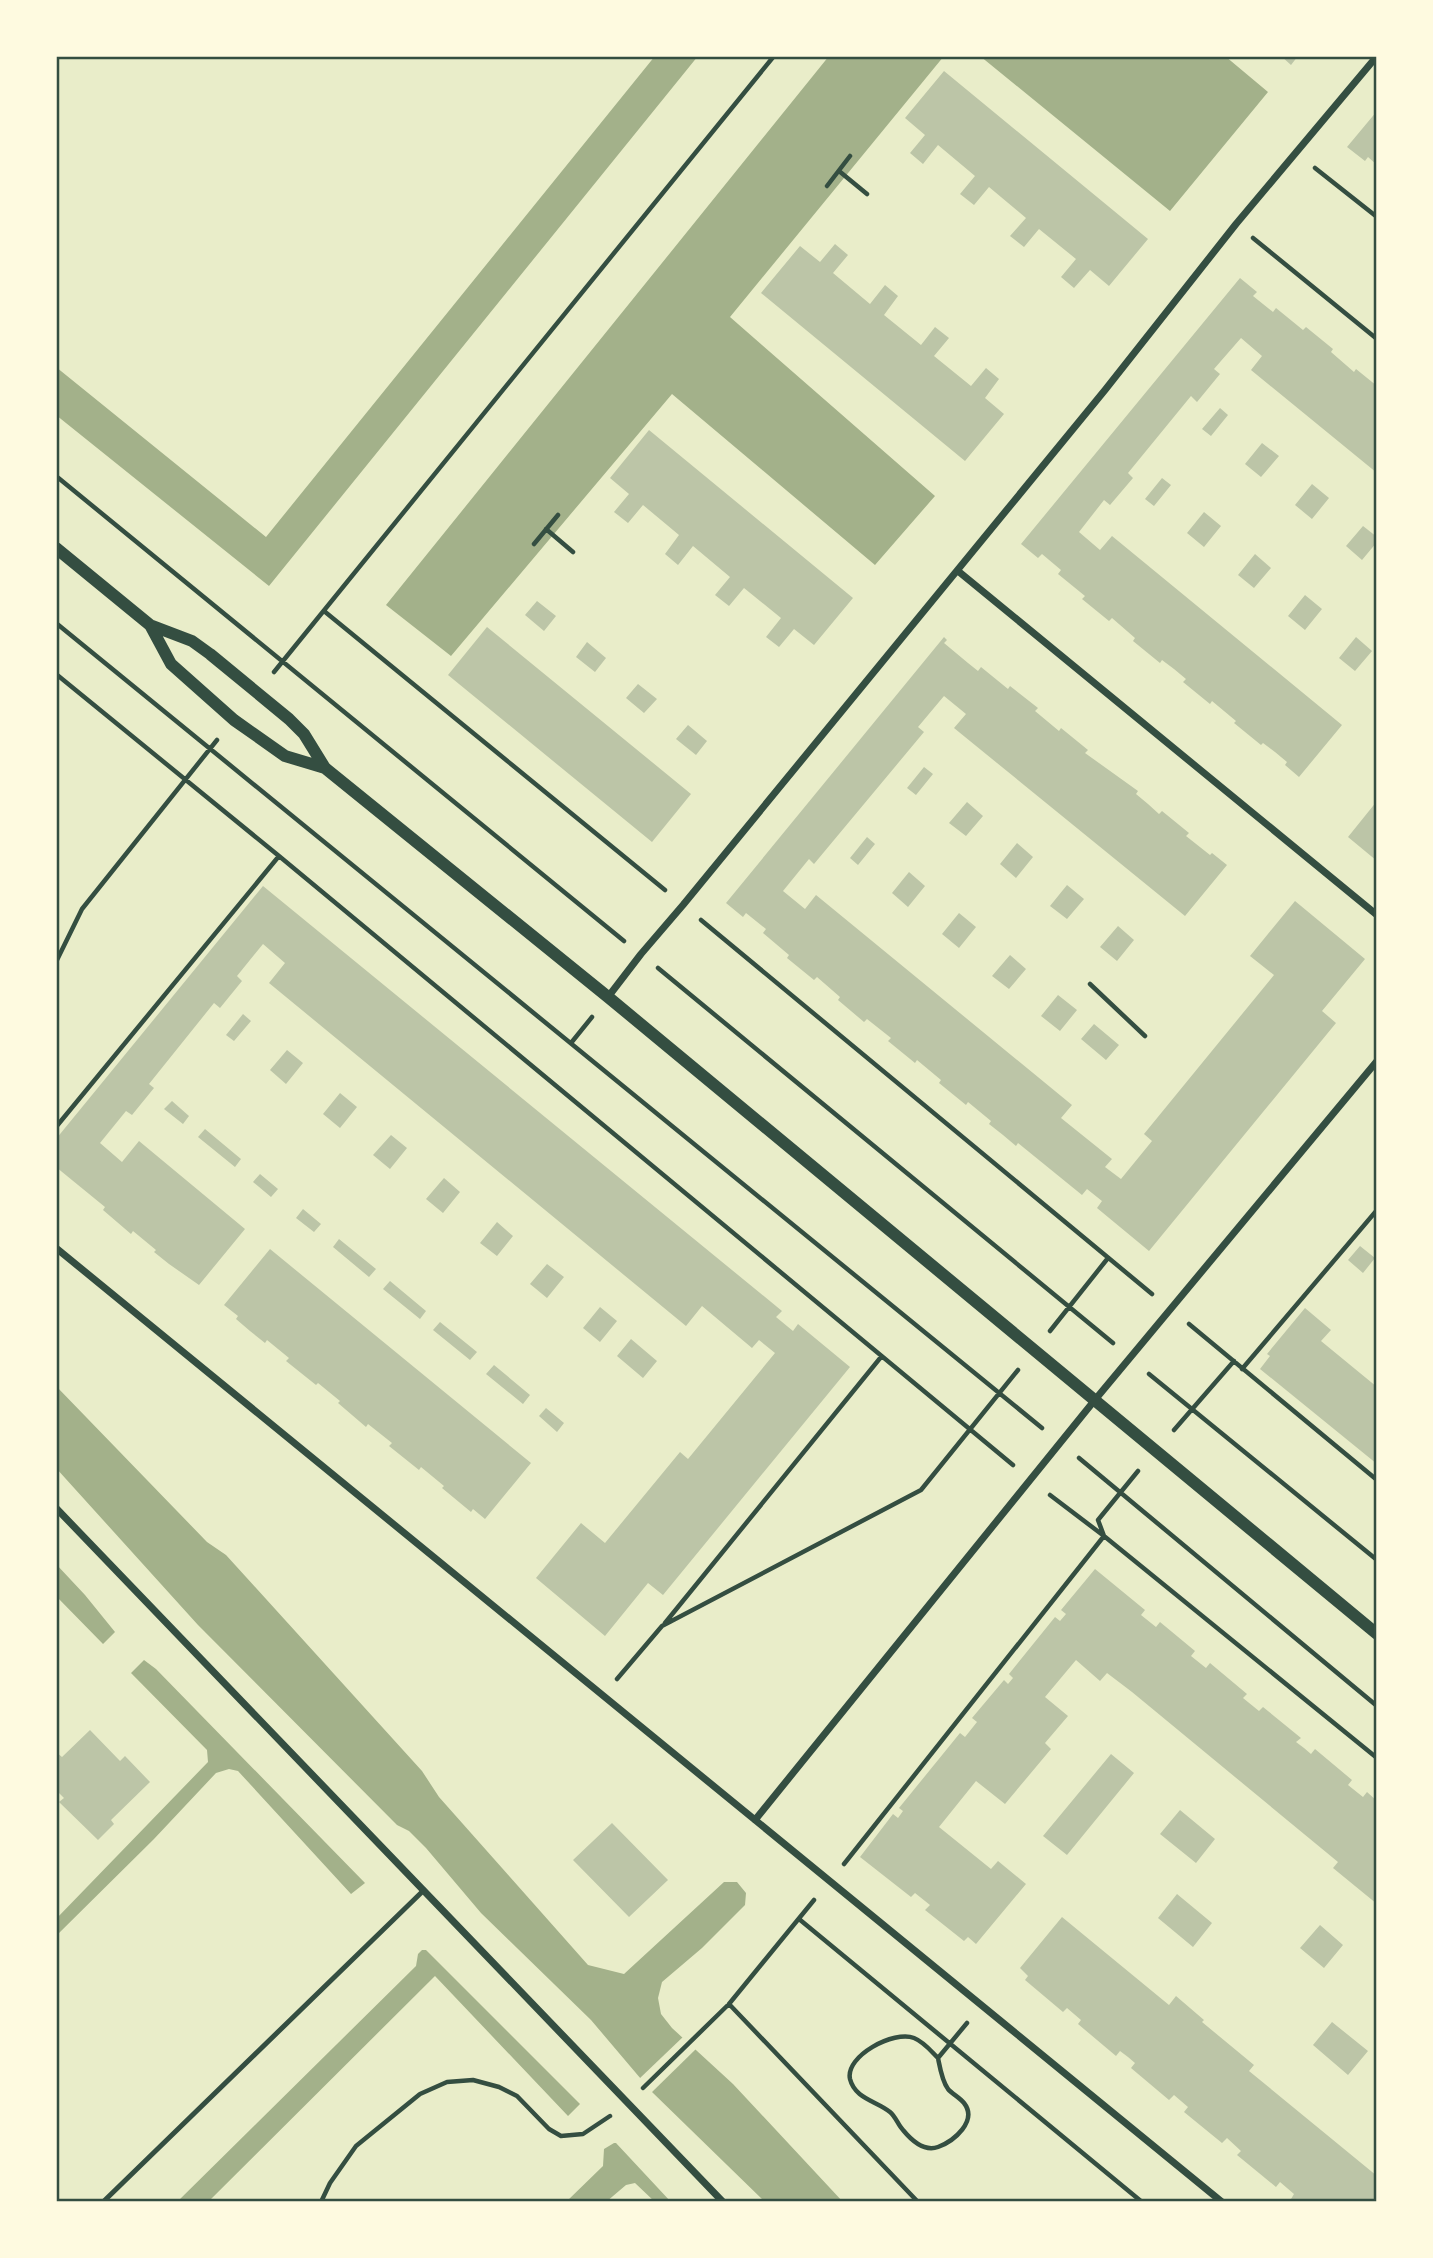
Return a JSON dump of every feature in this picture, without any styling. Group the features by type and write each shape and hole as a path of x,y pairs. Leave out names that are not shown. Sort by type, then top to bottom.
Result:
{"street":[{"path":"608,998 641,954 1105,390 1236,224 1377,56"},
{"path":"56,548 150,625 192,642 257,693 304,734 325,768 608,998 1377,1634"},
{"path":"958,571 1377,915"},
{"path":"150,625 171,664 234,720 285,756 325,768"},
{"path":"755,1820 1094,1401 1377,1061"},
{"path":"56,1248 1222,2202"},
{"path":"56,1508 723,2202"}],"lane":[{"path":"103,2202 424,1890"}],"path":[{"path":"257,693 774,56"},
{"path":"1296,152 1377,217"},
{"path":"827,186 850,156"},
{"path":"839,171 867,194"},
{"path":"1236,224 1377,339"},
{"path":"56,476 1377,1560"},
{"path":"534,544 558,515"},
{"path":"546,529 573,552"},
{"path":"324,611 684,905 1377,1480"},
{"path":"56,622 1061,1443 1377,1706"},
{"path":"56,674 186,778 1031,1481 1104,1536 1377,1758"},
{"path":"56,960 82,909 234,720"},
{"path":"56,1126 279,856"},
{"path":"1090,984 1145,1036"},
{"path":"1242,1369 1377,1210"},
{"path":"662,1626 921,1490 1108,1258"},
{"path":"603,1696 881,1357"},
{"path":"1104,1536 1098,1520 1154,1451 1234,1361"},
{"path":"638,2094 729,2004 1104,1536"},
{"path":"799,1919 1142,2202"},
{"path":"729,2004 918,2202"},
{"path":"938,2058 981,2006"},
{"path":"895,2036 913,2038 928,2047 938,2058 946,2088 965,2104 968,2118 954,2138 929,2149 914,2142 891,2113 854,2089 850,2078 852,2065 865,2053 895,2036"},
{"path":"321,2202 330,2183 356,2146 420,2094 447,2082 473,2080 499,2087 517,2096 549,2129 561,2136 583,2134 628,2103"}],"shaded area":[{"path":"655,56 698,56 269,586 56,415 56,367 266,537"},
{"path":"829,56 944,56 730,317 935,496 875,565 672,394 451,656 386,605"},
{"path":"980,56 1225,56 1268,92 1170,211"},
{"path":"56,1386 207,1542 226,1555 422,1771 439,1797 588,1965 624,1974 724,1882 737,1882 746,1893 745,1905 702,1948 662,1982 658,1998 661,2014 672,2028 733,2084 843,2202 765,2202 652,2092 591,2020 481,1913 426,1848 409,1831 397,1825 198,1625 56,1468"},
{"path":"56,1564 115,1632 103,1644 56,1596"},
{"path":"144,1660 156,1669 365,1883 351,1894 238,1771 229,1769 216,1773 56,1936 56,1919 208,1762 207,1750 131,1673"},
{"path":"426,1950 580,2104 568,2116 435,1976 208,2202 177,2202 416,1966 418,1954"},
{"path":"614,2143 671,2202 655,2202 635,2183 626,2185 606,2202 566,2202 603,2166 604,2149"}],"pier":[{"path":"685,2035 698,2047 650,2094 639,2079"}],"building":[{"path":"1281,56 1298,56 1291,65"},
{"path":"944,71 1148,239 1109,286 1090,270 1074,288 1061,277 1076,259 1039,229 1024,247 1010,236 1026,218 989,187 974,205 960,194 975,176 938,145 923,164 910,153 925,135 905,118"},
{"path":"1377,111 1377,165 1368,157 1365,161 1347,147"},
{"path":"835,244 848,255 833,273 870,304 885,285 898,296 884,315 921,345 935,327 949,338 934,356 971,386 986,368 999,379 985,398 1004,414 965,461 761,293 800,246 820,262"},
{"path":"1240,278 1257,292 1253,296 1273,312 1276,308 1303,330 1306,327 1333,349 1331,352 1354,372 1356,369 1377,386 1377,473 1251,370 1262,356 1241,338 1214,369 1220,374 1197,402 1191,396 1128,473 1133,478 1110,505 1104,500 1079,532 1100,550 1112,536 1342,725 1299,777 1275,752 1263,743 1261,745 1212,701 1210,704 1183,682 1186,679 1174,669 1162,660 1160,663 1133,641 1135,638 1112,618 1109,621 1082,599 1085,596 1058,574 1061,570 1042,554 1038,558 1021,544"},
{"path":"1220,408 1228,415 1211,436 1202,429"},
{"path":"649,430 853,598 814,645 794,629 779,647 766,637 781,618 744,588 729,606 715,595 730,577 693,546 678,565 665,554 679,535 643,505 628,523 614,512 629,494 610,478"},
{"path":"1262,443 1279,456 1261,477 1245,464"},
{"path":"1162,478 1171,485 1154,506 1145,499"},
{"path":"1312,484 1329,498 1312,519 1295,505"},
{"path":"1204,512 1221,526 1204,547 1187,533"},
{"path":"1363,526 1377,537 1377,542 1362,560 1346,546"},
{"path":"1255,554 1271,568 1254,588 1238,575"},
{"path":"1305,595 1322,609 1305,630 1288,616"},
{"path":"537,601 556,616 544,631 525,615"},
{"path":"487,627 691,794 652,842 448,675"},
{"path":"944,637 947,640 944,643 968,663 978,671 981,667 1008,689 1010,686 1038,708 1035,711 1059,731 1061,728 1088,750 1085,753 1138,791 1136,794 1159,814 1162,811 1189,833 1186,836 1227,865 1185,916 954,728 966,714 944,696 918,727 924,732 814,864 809,859 783,891 805,909 816,895 1072,1105 1061,1118 1112,1159 1105,1167 1121,1179 1152,1141 1144,1134 1274,975 1250,956 1295,901 1365,959 1322,1011 1336,1023 1149,1251 1097,1208 1102,1201 1087,1189 1082,1195 1018,1143 1016,1146 968,1102 966,1105 939,1083 941,1080 917,1060 915,1063 888,1041 891,1038 867,1019 864,1022 838,1000 840,997 817,977 814,980 787,958 789,955 763,933 766,929 746,913 743,917 726,903"},
{"path":"1356,637 1372,651 1355,671 1339,658"},
{"path":"587,642 606,658 595,672 576,657"},
{"path":"638,684 657,699 644,713 626,698"},
{"path":"688,725 707,741 696,755 676,739"},
{"path":"924,767 933,774 916,795 907,788"},
{"path":"1377,801 1377,861 1348,837"},
{"path":"967,802 983,816 966,836 949,823"},
{"path":"867,837 875,844 858,865 850,858"},
{"path":"1017,843 1033,857 1016,878 1000,864"},
{"path":"909,872 925,886 908,907 892,893"},
{"path":"1067,885 1084,899 1067,919 1050,906"},
{"path":"263,886 782,1311 776,1317 793,1331 798,1324 850,1367 663,1595 648,1583 605,1636 536,1578 581,1523 605,1543 680,1452 688,1459 775,1353 759,1340 752,1348 702,1306 686,1326 269,983 285,963 263,944 237,976 242,981 220,1008 214,1003 149,1084 154,1088 132,1115 126,1111 100,1143 122,1162 139,1141 245,1229 199,1285 154,1252 156,1250 133,1231 131,1234 103,1210 105,1207 56,1167 56,1139"},
{"path":"959,913 976,927 959,948 942,934"},
{"path":"1118,926 1134,940 1117,961 1100,947"},
{"path":"1010,955 1026,969 1009,989 992,976"},
{"path":"1058,995 1077,1010 1060,1031 1041,1016"},
{"path":"243,1014 251,1021 234,1041 226,1035"},
{"path":"1094,1024 1119,1045 1106,1060 1081,1039"},
{"path":"287,1050 303,1063 286,1084 270,1070"},
{"path":"340,1093 357,1107 340,1128 323,1114"},
{"path":"172,1101 189,1116 183,1124 164,1109"},
{"path":"205,1129 241,1159 235,1167 198,1137"},
{"path":"391,1135 407,1148 390,1169 373,1155"},
{"path":"260,1174 278,1189 271,1197 253,1182"},
{"path":"444,1178 460,1192 443,1213 426,1199"},
{"path":"303,1209 321,1224 314,1232 296,1218"},
{"path":"497,1222 513,1236 497,1256 480,1243"},
{"path":"339,1239 376,1269 369,1277 333,1247"},
{"path":"1360,1246 1375,1258 1363,1273 1348,1260"},
{"path":"270,1249 531,1463 485,1519 473,1509 471,1512 421,1467 419,1470 389,1446 392,1443 368,1424 366,1427 338,1403 340,1401 286,1361 289,1358 267,1340 265,1343 236,1319 238,1316 224,1305"},
{"path":"547,1264 564,1277 547,1298 530,1284"},
{"path":"390,1281 426,1311 420,1319 383,1289"},
{"path":"600,1307 617,1321 600,1342 583,1328"},
{"path":"1305,1308 1331,1330 1321,1341 1377,1387 1377,1464 1260,1369 1270,1356 1267,1354"},
{"path":"440,1322 477,1352 470,1360 433,1330"},
{"path":"631,1339 657,1361 643,1378 617,1356"},
{"path":"494,1365 530,1395 523,1404 486,1374"},
{"path":"546,1408 564,1423 557,1432 539,1416"},
{"path":"1095,1569 1145,1610 1141,1615 1156,1627 1160,1622 1195,1651 1191,1656 1206,1668 1210,1663 1247,1694 1243,1698 1259,1711 1263,1707 1301,1738 1296,1742 1311,1754 1315,1749 1352,1780 1348,1785 1363,1797 1367,1792 1377,1801 1377,1904 1333,1868 1338,1862 1132,1692 1107,1673 1100,1681 1076,1660 1045,1697 1068,1716 1045,1743 1051,1749 1005,1804 976,1781 939,1827 991,1869 998,1861 1026,1884 976,1944 968,1937 964,1941 925,1910 930,1905 915,1893 911,1897 860,1857 893,1814 898,1818 903,1811 899,1808 960,1733 965,1737 977,1722 972,1718 1004,1680 1008,1684 1013,1678 1009,1674 1055,1617 1060,1621 1066,1614 1061,1610"},
{"path":"90,1730 120,1761 125,1756 150,1782 111,1820 114,1824 98,1840 59,1802 64,1798 56,1790 56,1752 62,1757"},
{"path":"1111,1754 1134,1773 1067,1855 1043,1836"},
{"path":"1180,1810 1215,1839 1196,1863 1160,1834"},
{"path":"612,1823 668,1880 629,1917 573,1860"},
{"path":"1177,1894 1212,1923 1193,1947 1158,1918"},
{"path":"1062,1917 1169,2005 1176,1996 1204,2020 1202,2022 1254,2065 1249,2071 1377,2176 1377,2202 1295,2202 1291,2199 1294,2194 1280,2182 1276,2187 1237,2155 1241,2151 1227,2138 1222,2143 1184,2112 1188,2107 1174,2095 1169,2100 1131,2068 1135,2063 1128,2057 1120,2051 1116,2056 1078,2024 1081,2020 1067,2008 1063,2012 1025,1980 1028,1976 1020,1968"},
{"path":"1320,1925 1343,1945 1324,1968 1300,1948"},
{"path":"1332,2022 1368,2051 1348,2075 1313,2045"}]}
